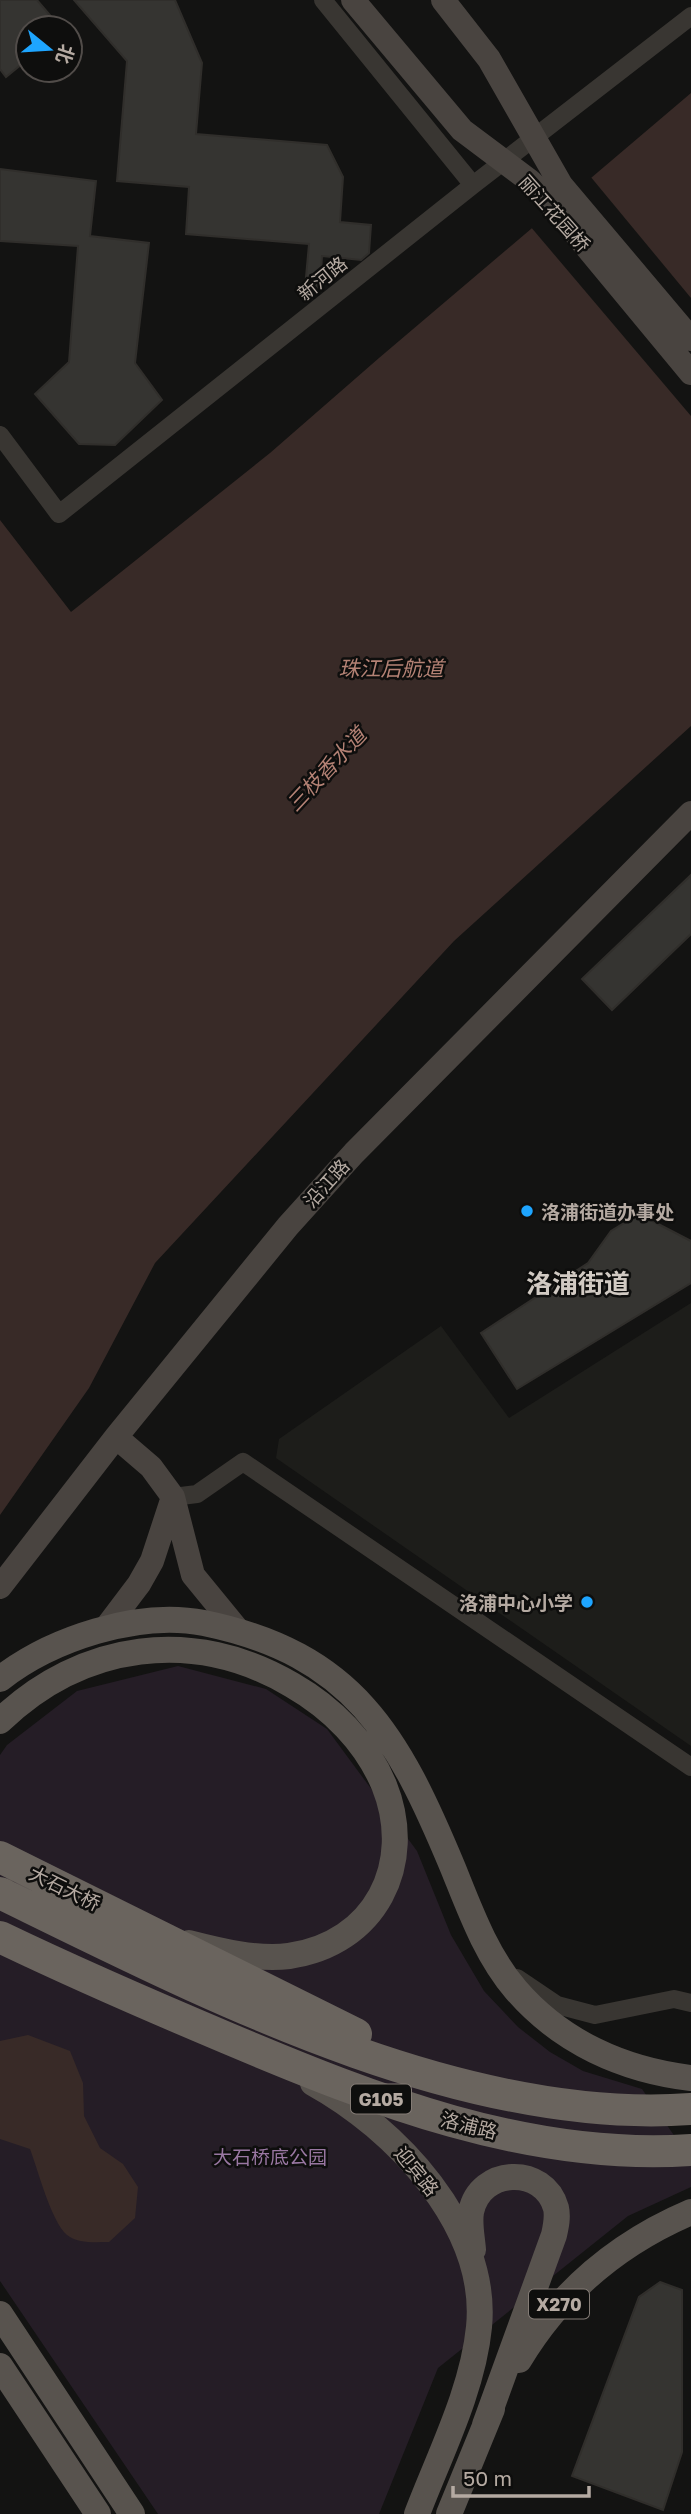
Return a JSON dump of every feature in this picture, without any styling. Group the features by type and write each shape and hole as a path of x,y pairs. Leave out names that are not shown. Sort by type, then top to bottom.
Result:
{"highway":[{"name":"大石大桥","path":"0,1857 130,1920"},
{"name":"大石大桥","path":"0,1893 117,1950"},
{"name":"洛浦路","path":"130,1920 355,2034 467,2085"},
{"name":"G105","path":"0,1937 102,1985"},
{"name":"洛浦路","path":"117,1950 314,2037 467,2085 575,2106 684,2110"},
{"name":"洛浦路","path":"102,1985 300,2069 427,2115 552,2143 615,2150 683,2151"}],"main road":[{"path":"0,1679 42,1652 105,1629 144,1622 192,1621 238,1630 283,1647 317,1667 348,1691 375,1719 397,1750 416,1784 470,1911 494,1958 526,2001 568,2036 617,2060 685,2077"},
{"path":"0,1721 35,1691 87,1664 138,1652 187,1650 237,1660 282,1679 326,1708 369,1756 384,1785 393,1813 394,1856 388,1880 377,1904 349,1932 312,1950 267,1956 202,1946 130,1920"},
{"name":"迎宾路","path":"102,1985 298,2076 338,2098 381,2131 418,2169 439,2198 464,2245 476,2280 479,2327 463,2396 417,2514"},
{"path":"479,2297 470,2223 471,2210 477,2195 486,2185 499,2178 513,2176 534,2182 546,2191 554,2204 557,2217 554,2235 485,2425"},
{"name":"X270","path":"449,2514 502,2388 524,2351 565,2297 585,2277 620,2250 682,2216"},
{"path":"0,2314 132,2514"},
{"path":"0,2366 98,2514"}],"street":[{"path":"323,0 473,184"},
{"name":"丽江花园桥","path":"353,0 455,123 530,181 546,198 691,373"},
{"name":"丽江花园桥","path":"443,0 489,59 561,185 691,339"},
{"name":"新河路","path":"0,435 60,514 473,184 691,16"},
{"name":"沿江路","path":"0,1587 246,1275 354,1153 691,813"},
{"path":"116,1437 151,1467 173,1497 193,1575 238,1630"},
{"path":"173,1497 197,1494 243,1462 691,1767"},
{"path":"105,1629 139,1584 152,1560 173,1497"},
{"path":"494,1958 525,1984 557,2005 595,2015 674,1999 691,2003"}],"shaded area":[{"name":"洛浦中心小学","path":"691,1303 691,1746 276,1458 279,1439 441,1326 509,1418"}],"green space":[{"name":"大石桥底公园","path":"178,1666 266,1689 327,1729 417,1851 451,1935 484,1991 518,2027 550,2052 583,2071 642,2089 691,2160 691,2187 628,2216 438,2368 379,2514 158,2514 0,2281 0,1755 7,1745 77,1691"}],"water":[{"name":"珠江后航道","path":"691,93 691,726 454,941 155,1263 89,1388 0,1515 0,520 71,612 270,453"},
{"path":"28,2035 70,2051 83,2083 84,2116 100,2148 123,2164 138,2187 135,2218 109,2242 82,2241 67,2235 50,2207 30,2149 0,2139 0,2041"}],"pier":[{"path":"590,176 691,298 691,416 530,226"}],"building":[{"path":"0,0 37,0 49,14 14,14 14,70 6,77 0,69"},
{"path":"74,0 175,0 202,63 196,134 327,145 343,177 340,222 371,225 369,253 361,260 322,256 320,289 305,288 309,244 186,234 189,187 117,181 127,61"},
{"path":"0,169 96,181 90,236 149,243 135,363 162,400 115,445 79,444 35,394 69,362 78,246 0,241"},
{"path":"691,875 691,934 612,1010 582,979"},
{"path":"639,1214 691,1241 691,1283 517,1389 481,1333 588,1263 611,1231"},
{"path":"660,2282 682,2290 682,2452 663,2510 572,2476 639,2297"}],"place":[{"name":"洛浦街道办事处","path":"527,1211"},
{"name":"洛浦中心小学","path":"587,1602"}],"district":[{"name":"洛浦街道","path":"578,1283"}],"water label":[{"name":"三枝香水道","path":"326,769"}]}
